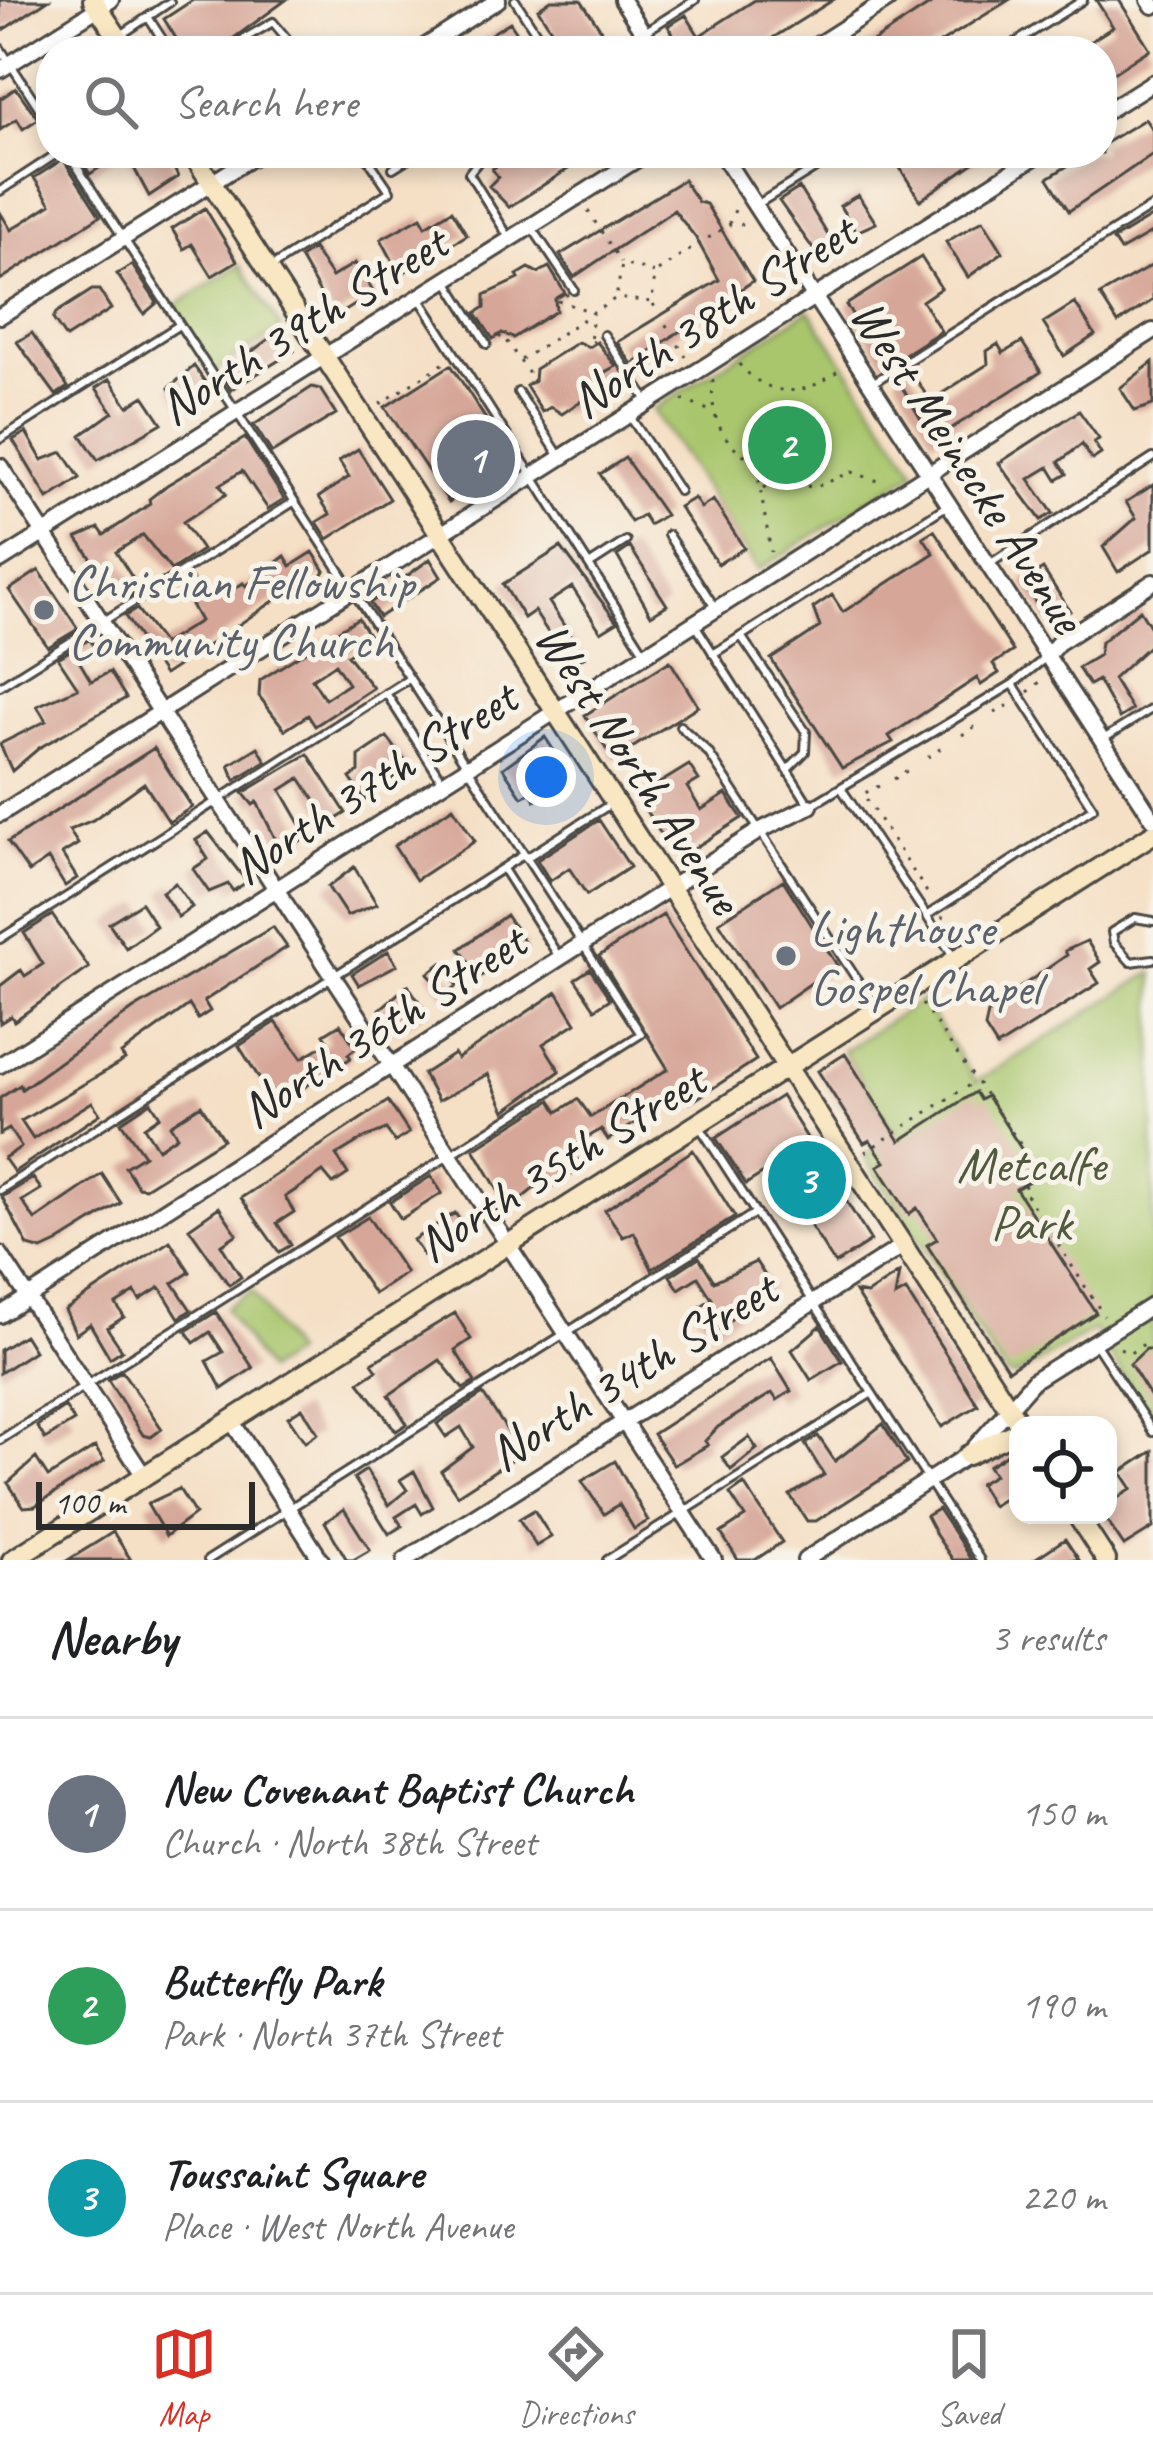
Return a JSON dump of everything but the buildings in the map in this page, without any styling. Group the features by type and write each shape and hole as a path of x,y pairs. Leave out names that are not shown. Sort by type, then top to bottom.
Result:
{"main road":[{"path":"101,3 118,36"},
{"name":"West North Avenue","path":"202,168 1012,1416"},
{"name":"North 35th Street","path":"12,1560 1153,834"},
{"path":"968,1455 1009,1427"},
{"path":"1084,1524 1106,1560"}],"street":[{"path":"442,36 498,0"},
{"path":"622,0 645,36"},
{"path":"832,36 888,0"},
{"path":"52,36 101,3"},
{"path":"5,67 36,46"},
{"path":"1117,105 1153,82"},
{"path":"0,316 236,168"},
{"name":"North 39th Street","path":"0,561 623,168"},
{"name":"West Meinecke Avenue","path":"731,168 1153,819"},
{"name":"North 38th Street","path":"0,814 1017,168"},
{"name":"North 37th Street","path":"0,1065 1153,332"},
{"path":"0,466 504,1246 714,1560"},
{"path":"1046,657 1058,643 1153,582"},
{"name":"North 36th Street","path":"0,1316 670,887 759,831 810,806"},
{"name":"North 34th Street","path":"406,1560 901,1247"},
{"path":"0,1254 143,1476"},
{"path":"1019,1416 1034,1380 1153,1305"},
{"path":"230,1420 322,1560"},
{"path":"805,1560 968,1455"}],"lane":[{"path":"515,0 538,36"},
{"path":"643,33 695,0"},
{"path":"1026,36 1083,0"},
{"path":"130,36 170,2"},
{"path":"148,17 160,36"},
{"path":"249,36 273,22 285,36"},
{"path":"0,48 5,67 36,107"},
{"path":"0,191 36,167"},
{"path":"0,1440 641,1034 78,168"},
{"path":"267,269 390,191 374,168"},
{"path":"473,168 469,173 510,239"},
{"path":"755,206 816,168"},
{"path":"871,384 1153,206"},
{"path":"531,226 574,290"},
{"path":"446,279 487,344"},
{"path":"418,296 645,653"},
{"path":"0,439 179,325"},
{"path":"604,334 648,402"},
{"path":"518,392 561,458"},
{"path":"629,415 679,491"},
{"path":"988,565 1153,458"},
{"path":"0,686 292,503"},
{"path":"712,654 948,505"},
{"path":"668,535 716,609"},
{"path":"589,565 626,541"},
{"path":"694,623 810,806 1013,684 1046,657"},
{"path":"741,636 806,732 805,752 787,770"},
{"path":"0,939 408,680"},
{"path":"926,916 1093,808 1013,684"},
{"path":"386,693 442,781"},
{"path":"1102,741 1153,708"},
{"path":"680,726 708,752 877,1010"},
{"path":"843,790 956,961"},
{"path":"0,1190 614,802"},
{"path":"503,869 560,957"},
{"path":"1153,921 1135,918 1112,932 1114,943 1131,962 1153,959"},
{"path":"698,1124 980,1560"},
{"path":"208,1560 755,1213"},
{"path":"1095,1343 1153,1432"},
{"path":"607,1560 872,1393"}],"path":[{"path":"728,225 735,210"},
{"path":"588,211 622,264 655,273 728,225 744,224"},
{"path":"616,298 622,264"},
{"path":"655,273 652,302 686,357"},
{"path":"574,290 558,301 593,313"},
{"path":"520,360 616,298 652,302"},
{"path":"487,344 502,335 534,381 518,392"},
{"path":"380,404 452,358"},
{"path":"738,363 770,388 806,391 839,370"},
{"path":"714,379 710,411 724,438 748,457 816,487 853,472 881,482"},
{"path":"768,396 770,388"},
{"path":"806,391 810,399"},
{"path":"680,400 710,411"},
{"path":"748,457 761,490 771,552"},
{"path":"761,490 783,476"},
{"path":"1028,692 1041,681"},
{"path":"995,713 1012,703"},
{"path":"962,735 979,724"},
{"path":"928,758 946,745"},
{"path":"894,779 913,767"},
{"path":"879,785 863,794 954,934"},
{"path":"922,1004 1042,1174 1022,1188 1104,1316"},
{"path":"865,1152 974,1082"},
{"path":"1120,1348 1130,1353 1144,1344 1153,1347"}],"green space":[{"path":"240,265 281,328 214,372 173,307"},
{"path":"809,310 916,471 758,570 653,410"},
{"name":"Metcalfe Park","path":"1153,972 1153,1423 1094,1330 1014,1377 1006,1375 864,1156 896,1134 843,1051 922,1000 976,1082"},
{"path":"252,1291 293,1354 266,1371 225,1308"}],"place":[{"name":"Butterfly Park","path":"787,445"},
{"name":"New Covenant Baptist Church","path":"476,459"},
{"name":"Christian Fellowship Community Church","path":"44,610"},
{"name":"Lighthouse Gospel Chapel","path":"786,956"},
{"name":"Toussaint Square","path":"807,1180"}]}
